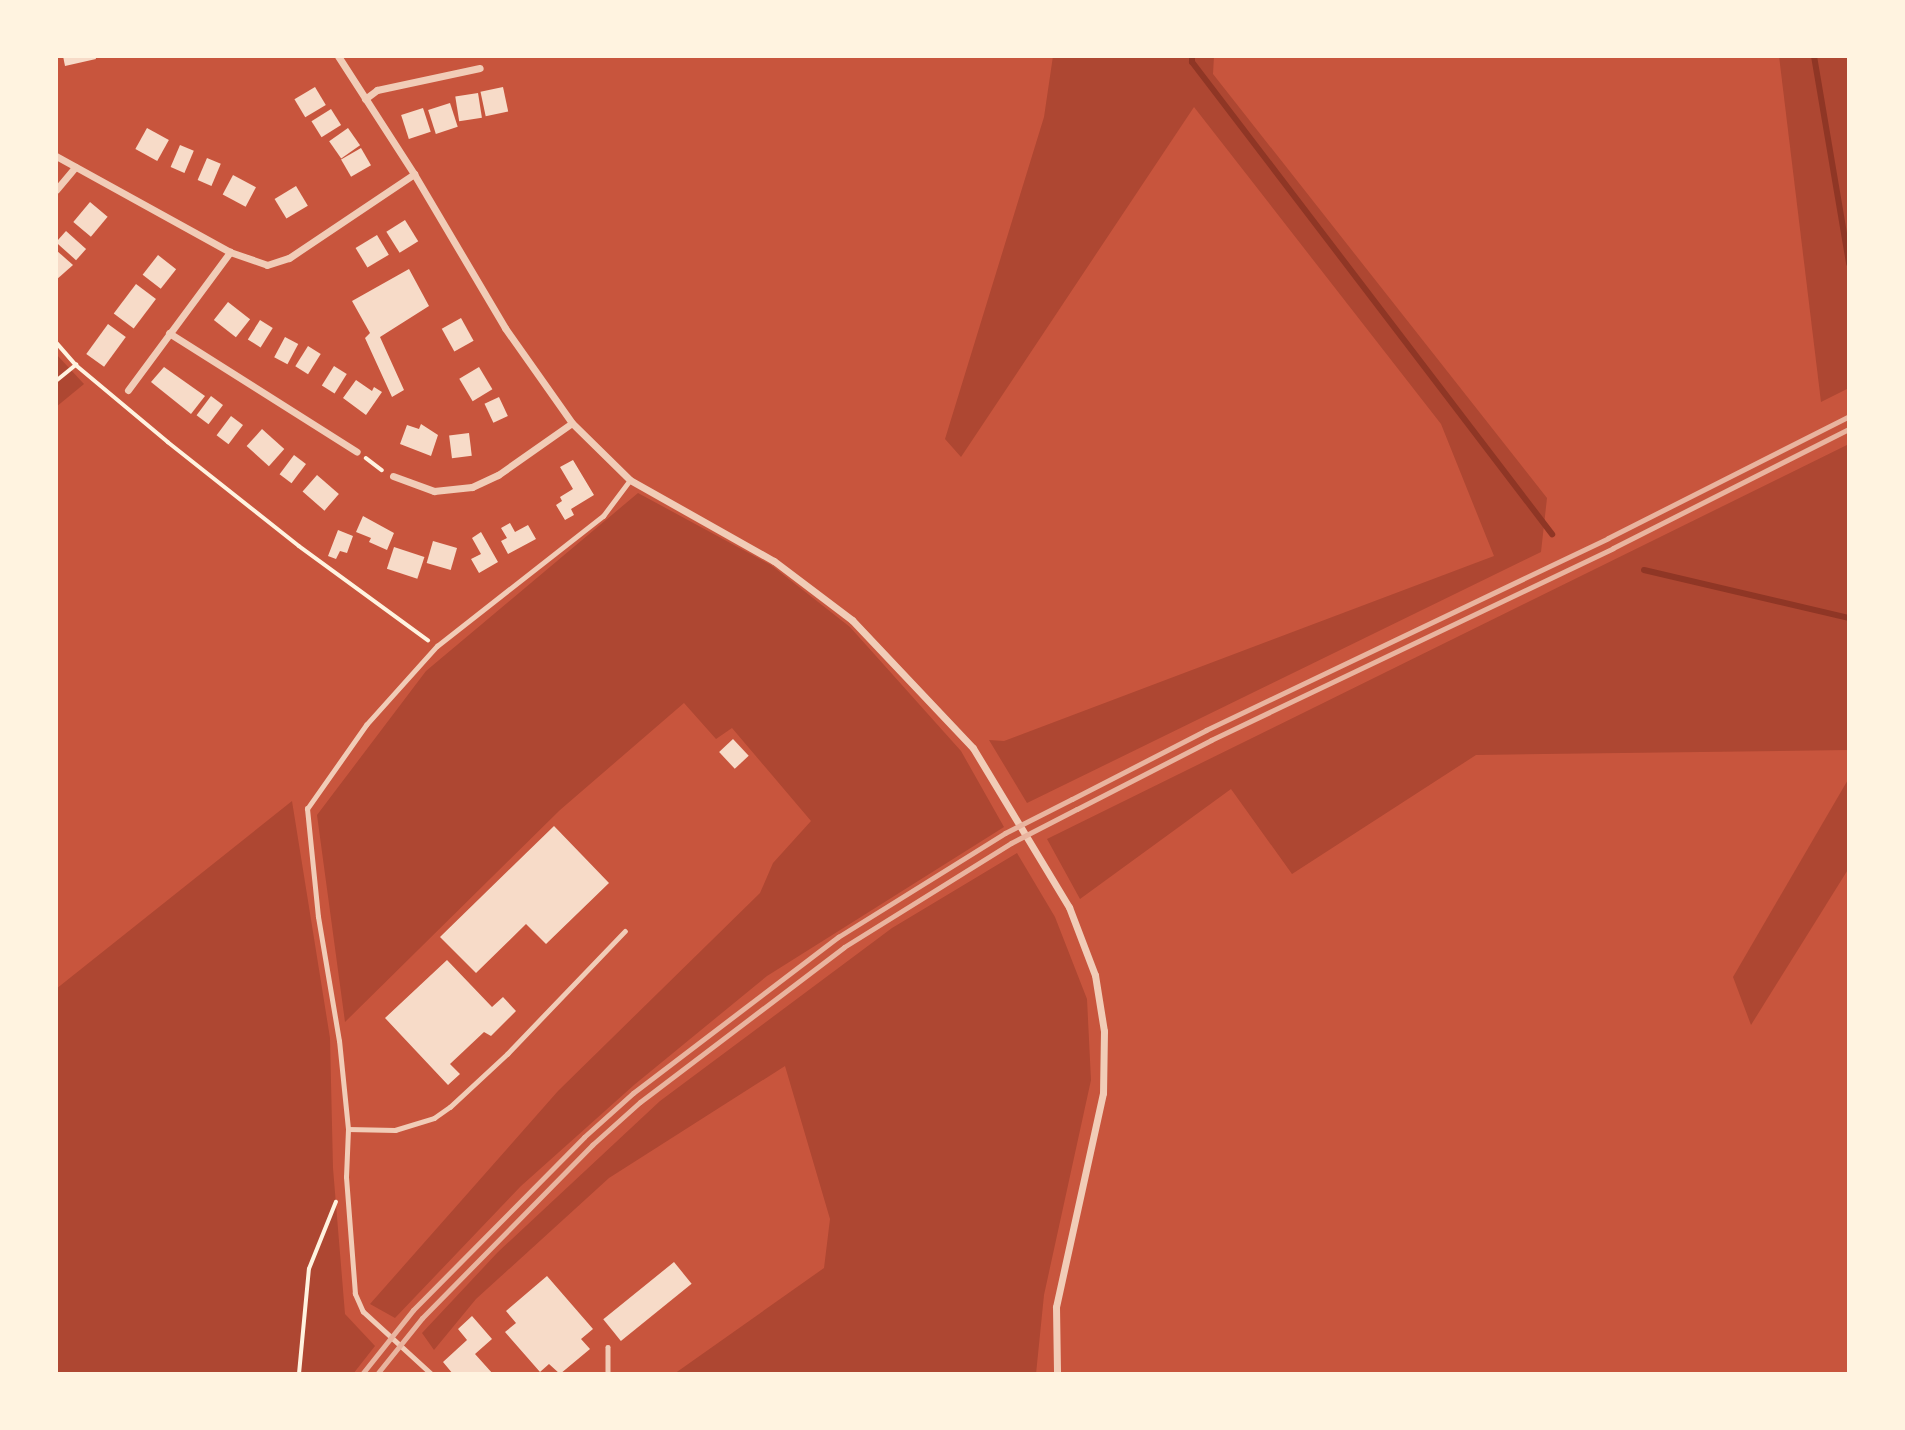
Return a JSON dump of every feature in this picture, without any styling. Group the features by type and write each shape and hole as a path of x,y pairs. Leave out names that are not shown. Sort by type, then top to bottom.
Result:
{"street":[{"path":"338,56 414,174 505,328 572,423 630,480 764,555 807,584 852,620 973,748 1069,907 1095,975 1104,1031 1103,1080 1077,1220 1056,1307 1057,1374"},
{"path":"365,99 377,90 480,68"},
{"path":"56,156 230,251 267,265 289,258 414,174"},
{"path":"56,190 75,167"},
{"path":"128,390 230,251"},
{"path":"169,333 357,452"},
{"path":"393,476 434,491 472,488 498,475 572,423"}],"lane":[{"path":"431,1374 363,1312 355,1294 346,1177 348,1129 339,1041 318,917 307,809 366,725 438,646 603,516 630,480"},
{"path":"348,1129 395,1130 434,1118 450,1107 507,1054 625,931"},
{"path":"608,1347 608,1374"}],"path":[{"path":"56,342 76,365 299,546 438,646"},
{"path":"56,381 76,365"},
{"path":"370,462 380,469"},
{"path":"299,1374 309,1269 337,1200"}],"shaded area":[{"path":"1053,56 1214,56 1213,74 1547,498 1541,552 1027,803 989,740 1004,741 1494,556 1441,424 1194,107 961,457 945,439 1044,117"},
{"path":"1779,56 1849,56 1849,388 1821,402"},
{"path":"56,354 84,384 56,407"},
{"path":"1849,444 1849,750 1476,755 1292,874 1231,789 1080,899 1047,839"},
{"path":"638,493 771,565 850,627 961,751 1004,827 767,976 634,1085 521,1186 395,1318 370,1304 558,1091 760,893 773,863 811,821 732,728 716,739 684,703 560,810 345,1022 317,815 426,671"},
{"path":"1849,778 1849,868 1751,1025 1733,977"},
{"path":"292,801 330,1038 333,1168 345,1314 375,1346 353,1374 56,1374 56,989"},
{"path":"1017,853 1055,917 1087,999 1091,1080 1044,1295 1036,1374 674,1374 824,1268 830,1219 785,1066 609,1178 476,1299 434,1350 422,1333 498,1252 660,1101 892,928"}],"building":[{"path":"63,56 95,56 96,59 65,66"},
{"path":"315,87 326,105 305,117 294,99"},
{"path":"503,87 508,111 486,116 481,92"},
{"path":"478,93 482,118 459,121 455,97"},
{"path":"450,103 458,127 436,134 428,110"},
{"path":"423,108 431,132 409,139 401,115"},
{"path":"331,109 341,125 322,137 311,121"},
{"path":"147,128 169,140 157,161 135,149"},
{"path":"348,128 360,145 341,158 329,141"},
{"path":"180,145 194,151 184,173 171,167"},
{"path":"361,148 371,165 351,177 341,160"},
{"path":"207,158 221,164 211,186 198,180"},
{"path":"233,175 256,187 246,207 223,194"},
{"path":"296,186 308,206 286,219 275,199"},
{"path":"90,202 108,217 91,237 73,222"},
{"path":"405,220 418,241 400,253 386,232"},
{"path":"66,231 86,249 76,260 56,242"},
{"path":"377,235 389,255 367,268 356,248"},
{"path":"56,250 73,265 56,280"},
{"path":"158,255 176,269 161,289 143,275"},
{"path":"409,269 429,306 380,337 404,390 392,397 365,338 370,333 352,301"},
{"path":"136,284 156,299 134,329 114,314"},
{"path":"228,302 250,319 236,337 214,320"},
{"path":"461,318 474,341 454,351 442,329"},
{"path":"260,320 273,328 261,347 248,340"},
{"path":"108,324 126,337 104,367 86,354"},
{"path":"285,337 298,344 287,364 274,357"},
{"path":"308,346 321,354 308,374 295,366"},
{"path":"334,366 347,374 335,393 322,386"},
{"path":"164,367 205,396 191,414 151,382"},
{"path":"479,367 492,389 473,401 459,379"},
{"path":"356,380 372,391 374,387 382,392 366,415 343,398"},
{"path":"211,396 223,405 209,424 197,415"},
{"path":"499,397 508,416 493,423 484,404"},
{"path":"231,416 243,425 229,444 217,435"},
{"path":"421,424 438,435 431,456 400,444 407,425 419,429"},
{"path":"262,429 284,449 269,466 247,446"},
{"path":"469,433 472,456 452,458 449,435"},
{"path":"294,455 306,464 292,483 280,474"},
{"path":"573,460 594,495 571,509 574,515 565,520 556,505 562,501 560,497 573,489 560,467"},
{"path":"317,475 339,494 324,511 303,492"},
{"path":"363,516 394,533 387,550 369,542 371,538 356,532"},
{"path":"510,523 515,532 528,525 536,539 508,554 501,541 507,538 501,528"},
{"path":"338,530 353,536 347,553 340,551 336,559 328,556"},
{"path":"481,532 498,562 479,573 471,559 481,554 472,538"},
{"path":"433,541 457,548 451,570 427,563"},
{"path":"394,547 424,557 417,579 387,569"},
{"path":"733,739 749,756 735,769 719,752"},
{"path":"554,826 609,883 546,944 526,924 476,973 440,937"},
{"path":"447,960 492,1007 503,997 516,1011 491,1036 484,1032 450,1064 460,1074 448,1085 385,1018"},
{"path":"674,1262 692,1284 621,1341 603,1319"},
{"path":"547,1276 593,1329 581,1339 590,1349 560,1374 549,1364 540,1372 505,1332 516,1323 506,1311"},
{"path":"472,1316 492,1339 475,1354 493,1374 453,1374 443,1362 467,1340 458,1329"}],"waterway":[{"path":"1192,56 1192,62 1552,534"},
{"path":"1814,56 1849,264"},
{"path":"1644,570 1849,618"}],"railway":[{"path":"362,1374 413,1310 584,1137 633,1093 838,937 1005,833 1206,730 1608,538 1849,416"},
{"path":"377,1374 422,1318 592,1145 640,1102 844,947 1011,843 1211,740 1613,548 1849,429"}]}
